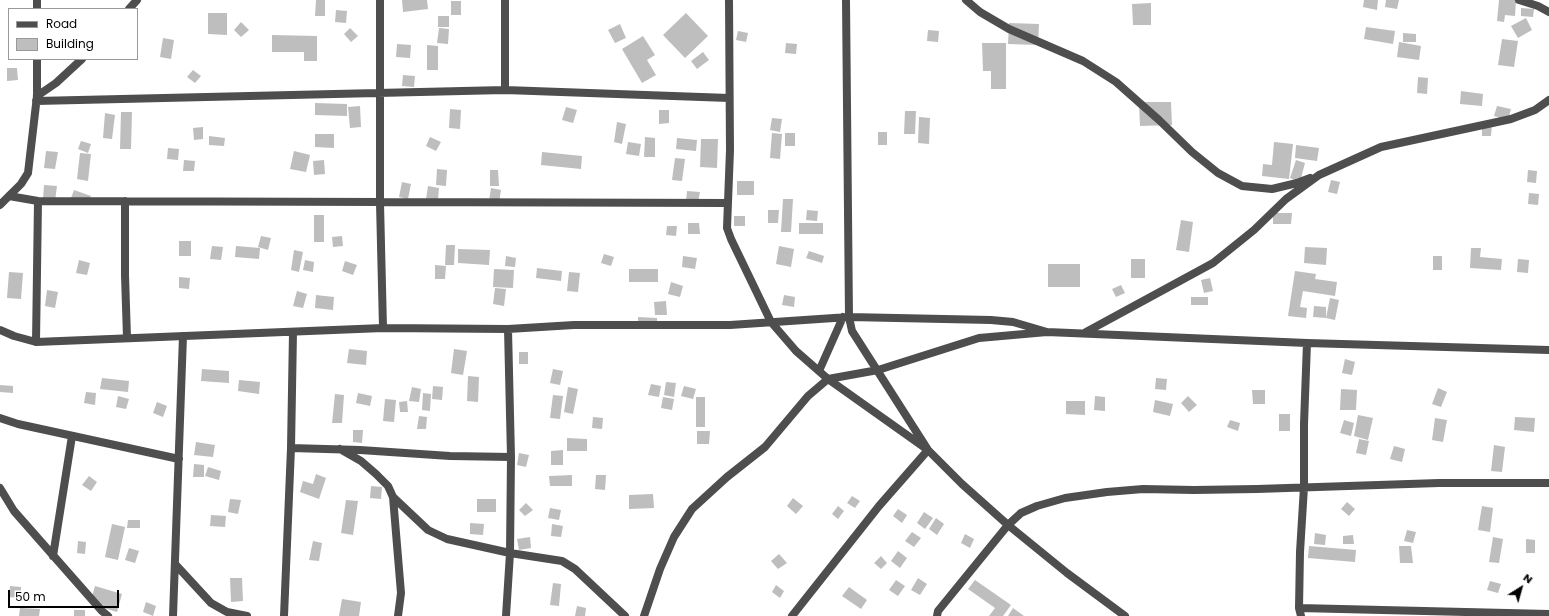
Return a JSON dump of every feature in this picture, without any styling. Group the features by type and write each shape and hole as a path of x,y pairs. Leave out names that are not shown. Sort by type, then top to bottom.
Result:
{"street":[{"path":"130,8 137,0"},
{"path":"380,0 380,203 383,328"},
{"path":"505,90 506,0"},
{"path":"729,0 730,150 727,228 771,322 796,351 828,378 928,450 962,484 1008,525 1067,573 1125,616"},
{"path":"846,0 846,317 852,331 928,450"},
{"path":"966,0 980,12 1009,29 1083,61 1116,82 1192,152 1218,173 1242,186 1272,189 1297,183 1381,148 1511,119 1535,110 1549,100"},
{"path":"1519,0 1538,6 1549,12"},
{"path":"0,205 21,184 28,173 36,99 37,60"},
{"path":"36,99 81,60"},
{"path":"36,99 505,90 729,98"},
{"path":"1085,332 1213,263 1254,230 1286,199 1319,175"},
{"path":"9,196 38,201 728,203"},
{"path":"36,342 38,201"},
{"path":"125,201 125,275 128,338"},
{"path":"819,370 846,317"},
{"path":"0,330 14,336 36,342 383,328 508,329 574,325 730,325 846,317 991,320 1013,322 1047,332"},
{"path":"506,616 510,553 511,457 508,329"},
{"path":"284,616 293,332"},
{"path":"644,616 660,569 674,537 692,509 727,477 765,447 808,396 828,378 878,370 979,338 1047,332 1085,332 1307,343 1549,350"},
{"path":"174,616 183,336"},
{"path":"1307,343 1304,424 1304,487 1300,552 1300,612 1549,614"},
{"path":"0,418 18,424 179,459"},
{"path":"53,556 72,436"},
{"path":"290,448 340,449 450,456 511,457"},
{"path":"340,449 361,461 376,474 388,486 393,496 411,516 428,530 447,539 510,553 562,561 575,568 625,616"},
{"path":"792,616 879,506 928,450"},
{"path":"937,616 938,611 1008,525 1021,513 1037,506 1065,498 1106,492 1143,489 1194,490 1439,483 1549,483"},
{"path":"0,488 14,511 108,616"},
{"path":"393,496 400,593 398,616"},
{"path":"175,564 211,603 227,612 247,616"}],"building":[{"path":"316,0 325,0 325,16 315,16"},
{"path":"402,0 427,0 428,9 403,12"},
{"path":"1364,0 1378,0 1377,10 1363,7"},
{"path":"1386,0 1399,0 1397,9 1385,7"},
{"path":"1499,0 1516,0 1515,16 1505,15 1504,22 1497,21"},
{"path":"451,1 461,1 461,15 451,15"},
{"path":"1151,3 1151,25 1133,25 1132,4"},
{"path":"1521,8 1534,9 1533,17 1521,16"},
{"path":"336,10 347,11 346,23 335,22"},
{"path":"208,13 227,13 227,35 208,34"},
{"path":"686,13 708,36 685,58 663,35"},
{"path":"438,16 449,16 449,27 438,27"},
{"path":"1526,18 1532,30 1518,38 1511,26"},
{"path":"241,22 249,30 241,37 234,30"},
{"path":"1009,23 1039,24 1038,45 1008,44"},
{"path":"620,24 626,38 615,43 608,30"},
{"path":"1366,27 1395,31 1393,44 1364,39"},
{"path":"350,28 358,36 351,42 344,34"},
{"path":"439,28 449,29 448,44 437,43"},
{"path":"928,30 939,31 938,42 927,41"},
{"path":"738,31 748,33 746,42 736,40"},
{"path":"1403,33 1416,34 1416,42 1403,42"},
{"path":"272,35 317,36 317,61 304,61 304,52 272,52"},
{"path":"643,36 655,55 647,60 656,75 642,83 622,49"},
{"path":"163,38 174,40 171,59 160,57"},
{"path":"1502,39 1518,41 1514,67 1498,65"},
{"path":"1399,42 1421,46 1419,60 1397,57"},
{"path":"786,43 797,44 796,54 785,53"},
{"path":"982,43 1006,43 1006,89 991,89 991,71 983,71"},
{"path":"397,44 411,45 410,58 396,57"},
{"path":"427,45 438,46 438,70 427,70"},
{"path":"703,52 709,60 697,69 691,61"},
{"path":"7,68 17,68 18,80 7,81"},
{"path":"193,70 201,76 195,83 187,77"},
{"path":"403,75 415,76 414,87 402,86"},
{"path":"1418,77 1428,78 1427,94 1417,93"},
{"path":"1461,91 1483,94 1482,106 1460,104"},
{"path":"1139,102 1171,102 1172,125 1140,126"},
{"path":"315,103 347,104 347,116 315,115"},
{"path":"360,106 361,127 350,128 348,107"},
{"path":"1497,106 1511,109 1508,120 1494,116"},
{"path":"566,107 577,110 573,123 562,120"},
{"path":"450,109 461,110 460,129 449,128"},
{"path":"659,110 669,110 669,123 659,124"},
{"path":"905,111 916,111 915,134 904,134"},
{"path":"121,112 132,112 131,149 120,149"},
{"path":"105,113 115,115 112,139 103,138"},
{"path":"919,117 930,118 929,144 918,143"},
{"path":"772,118 782,119 780,132 770,130"},
{"path":"617,122 626,124 622,144 614,142"},
{"path":"1482,123 1492,124 1491,136 1482,136"},
{"path":"203,127 203,139 194,140 193,128"},
{"path":"878,132 887,132 887,145 878,145"},
{"path":"772,133 782,134 780,159 770,158"},
{"path":"785,133 795,133 795,146 785,146"},
{"path":"315,134 334,134 334,148 315,147"},
{"path":"209,136 225,138 224,146 209,145"},
{"path":"430,137 441,142 436,151 426,146"},
{"path":"645,137 655,138 655,157 644,157"},
{"path":"677,138 697,140 696,151 676,149"},
{"path":"701,139 718,139 717,168 700,167"},
{"path":"81,141 91,144 88,153 78,149"},
{"path":"628,142 641,144 639,156 626,154"},
{"path":"1274,142 1293,144 1289,179 1262,176 1263,164 1272,165"},
{"path":"1296,145 1319,148 1317,161 1295,158"},
{"path":"168,148 179,149 178,160 167,159"},
{"path":"46,151 58,152 55,169 44,168"},
{"path":"294,151 310,155 306,172 290,169"},
{"path":"542,152 582,156 581,169 541,165"},
{"path":"80,153 91,154 88,181 77,179"},
{"path":"675,158 685,159 682,181 672,180"},
{"path":"184,160 195,161 194,171 183,171"},
{"path":"324,160 325,174 314,175 313,161"},
{"path":"1296,160 1305,163 1300,182 1290,178"},
{"path":"437,169 447,170 446,186 436,185"},
{"path":"490,170 498,170 499,186 490,186"},
{"path":"1528,170 1537,171 1536,183 1527,182"},
{"path":"1331,180 1340,182 1337,194 1328,192"},
{"path":"737,181 754,181 754,195 737,195"},
{"path":"402,182 411,184 408,199 399,197"},
{"path":"44,185 57,186 55,201 43,199"},
{"path":"428,186 439,188 438,200 426,199"},
{"path":"491,188 501,190 499,203 489,201"},
{"path":"74,190 91,196 88,204 71,198"},
{"path":"687,191 700,192 698,202 686,201"},
{"path":"1529,193 1539,194 1538,205 1528,204"},
{"path":"783,199 793,199 791,232 781,232"},
{"path":"768,210 779,210 778,223 768,223"},
{"path":"807,210 818,211 817,221 806,220"},
{"path":"1273,213 1292,213 1291,224 1273,224"},
{"path":"314,215 324,215 324,242 314,242"},
{"path":"734,216 745,216 745,226 734,226"},
{"path":"1181,220 1193,222 1189,252 1176,250"},
{"path":"688,223 699,223 700,234 688,234"},
{"path":"799,223 823,223 823,234 799,234"},
{"path":"667,226 677,226 676,236 666,235"},
{"path":"261,236 271,238 268,250 258,247"},
{"path":"342,236 343,246 333,247 332,237"},
{"path":"179,241 191,241 191,256 179,256"},
{"path":"446,245 455,245 454,265 445,265"},
{"path":"212,246 223,247 221,260 210,259"},
{"path":"236,246 260,248 259,259 235,257"},
{"path":"779,246 794,249 791,267 776,264"},
{"path":"1305,247 1327,248 1326,265 1304,263"},
{"path":"1471,248 1481,248 1480,257 1502,259 1501,270 1470,268"},
{"path":"458,249 490,250 489,265 458,263"},
{"path":"294,250 303,252 299,272 291,270"},
{"path":"809,251 824,256 822,263 806,258"},
{"path":"604,254 614,257 611,266 601,263"},
{"path":"506,256 516,258 515,267 505,266"},
{"path":"683,256 697,258 695,269 682,267"},
{"path":"1433,256 1442,256 1442,270 1433,270"},
{"path":"1131,259 1145,259 1145,278 1131,278"},
{"path":"1518,259 1529,260 1528,273 1517,272"},
{"path":"79,260 90,263 87,275 76,273"},
{"path":"305,260 314,262 313,272 303,270"},
{"path":"345,261 357,265 353,275 342,271"},
{"path":"1048,264 1080,264 1080,287 1048,287"},
{"path":"435,265 446,266 445,279 435,279"},
{"path":"537,268 562,271 561,281 536,278"},
{"path":"494,269 514,270 513,288 493,287"},
{"path":"629,269 658,269 658,282 629,282"},
{"path":"1295,271 1316,274 1315,279 1337,282 1335,296 1303,291 1300,307 1307,308 1306,318 1288,316"},
{"path":"9,272 23,273 21,299 7,298"},
{"path":"569,272 580,273 578,292 567,291"},
{"path":"179,277 190,278 189,289 179,288"},
{"path":"1210,278 1213,291 1204,293 1201,280"},
{"path":"671,282 683,286 680,297 668,294"},
{"path":"1121,285 1125,293 1116,297 1112,289"},
{"path":"495,288 506,289 504,306 493,304"},
{"path":"47,290 58,292 55,308 45,306"},
{"path":"297,291 307,294 303,308 293,306"},
{"path":"316,295 334,297 333,310 315,308"},
{"path":"784,295 795,297 794,307 782,305"},
{"path":"1191,297 1208,297 1208,305 1191,305"},
{"path":"1330,298 1339,300 1335,320 1326,318"},
{"path":"666,301 667,315 655,315 654,302"},
{"path":"1314,306 1326,307 1326,318 1313,317"},
{"path":"638,317 657,318 657,326 638,325"},
{"path":"349,349 367,351 366,365 347,363"},
{"path":"454,349 467,351 463,375 451,373"},
{"path":"519,352 528,352 528,364 519,364"},
{"path":"1345,359 1355,362 1352,375 1342,373"},
{"path":"202,369 229,371 229,383 201,381"},
{"path":"553,369 563,371 560,385 550,383"},
{"path":"468,376 479,377 478,402 467,401"},
{"path":"102,378 129,381 128,392 100,389"},
{"path":"1156,378 1167,379 1166,390 1155,389"},
{"path":"239,380 260,382 259,394 238,391"},
{"path":"666,382 676,383 674,397 664,395"},
{"path":"651,384 661,386 659,397 648,395"},
{"path":"0,385 13,386 13,393 0,392"},
{"path":"433,386 443,387 442,400 432,399"},
{"path":"684,386 696,389 693,399 681,396"},
{"path":"412,387 421,389 419,402 409,401"},
{"path":"568,387 578,389 573,414 564,412"},
{"path":"1438,388 1447,392 1441,407 1432,404"},
{"path":"1341,389 1357,390 1356,410 1340,410"},
{"path":"1252,390 1265,390 1265,404 1253,404"},
{"path":"86,392 96,393 95,405 84,403"},
{"path":"358,393 372,396 370,406 356,403"},
{"path":"423,393 431,394 430,411 422,410"},
{"path":"335,394 344,395 342,423 332,423"},
{"path":"553,395 563,396 560,419 550,418"},
{"path":"118,396 129,399 126,409 116,407"},
{"path":"1095,396 1105,397 1105,411 1094,410"},
{"path":"1188,396 1197,405 1189,412 1181,403"},
{"path":"663,397 674,399 672,410 661,408"},
{"path":"696,397 705,397 705,427 696,427"},
{"path":"385,399 396,400 394,422 383,421"},
{"path":"1155,400 1173,404 1170,416 1153,412"},
{"path":"407,401 408,412 400,412 399,402"},
{"path":"1066,401 1085,401 1085,415 1066,414"},
{"path":"157,402 167,406 163,417 153,413"},
{"path":"1279,414 1290,414 1290,431 1279,431"},
{"path":"1358,415 1373,418 1368,440 1354,436"},
{"path":"419,416 427,417 426,429 417,429"},
{"path":"593,417 603,418 602,429 592,428"},
{"path":"1515,417 1535,418 1534,432 1514,430"},
{"path":"1435,418 1447,420 1443,442 1432,440"},
{"path":"1230,420 1240,423 1238,431 1227,427"},
{"path":"1344,420 1354,423 1351,436 1340,433"},
{"path":"353,430 363,430 362,443 353,442"},
{"path":"697,431 710,431 709,444 697,444"},
{"path":"567,438 587,439 587,451 567,451"},
{"path":"1359,439 1369,441 1366,455 1356,453"},
{"path":"196,442 215,445 213,457 194,455"},
{"path":"1494,445 1505,447 1502,472 1491,471"},
{"path":"1394,446 1405,449 1402,462 1390,459"},
{"path":"563,450 563,465 551,465 551,451"},
{"path":"519,453 529,455 526,467 517,465"},
{"path":"194,464 204,465 204,477 193,477"},
{"path":"208,467 221,471 219,480 205,476"},
{"path":"316,474 326,478 319,499 300,492 303,481 313,484"},
{"path":"572,475 572,486 550,486 549,476"},
{"path":"596,475 606,475 605,490 595,489"},
{"path":"89,476 97,482 91,491 82,485"},
{"path":"371,486 382,487 381,499 370,498"},
{"path":"653,494 654,508 629,509 629,495"},
{"path":"852,496 860,501 855,508 847,503"},
{"path":"793,498 803,506 796,514 787,506"},
{"path":"230,499 241,500 238,514 228,512"},
{"path":"477,499 496,499 496,512 477,512"},
{"path":"346,500 358,501 353,535 341,533"},
{"path":"1347,502 1355,509 1349,516 1341,509"},
{"path":"526,503 533,510 525,516 519,510"},
{"path":"838,506 844,511 838,519 832,514"},
{"path":"1482,506 1493,508 1490,532 1478,530"},
{"path":"550,508 561,510 559,520 548,518"},
{"path":"898,509 907,515 902,523 893,516"},
{"path":"924,512 933,518 925,529 917,523"},
{"path":"211,515 226,516 225,527 210,526"},
{"path":"936,518 944,524 937,535 929,529"},
{"path":"128,520 140,520 140,528 127,528"},
{"path":"470,523 484,524 483,535 470,534"},
{"path":"112,524 125,527 118,560 105,557"},
{"path":"552,524 563,526 561,537 551,536"},
{"path":"1407,530 1416,532 1413,543 1404,541"},
{"path":"912,532 921,538 914,547 905,541"},
{"path":"1315,533 1326,535 1325,545 1314,544"},
{"path":"965,534 974,539 970,548 961,543"},
{"path":"1353,535 1354,544 1343,544 1343,536"},
{"path":"530,537 531,548 519,550 517,539"},
{"path":"1493,537 1503,539 1499,563 1489,562"},
{"path":"1526,539 1535,540 1535,553 1526,553"},
{"path":"78,541 86,542 85,554 77,553"},
{"path":"313,541 322,543 319,561 309,560"},
{"path":"1309,546 1356,550 1355,562 1308,558"},
{"path":"1399,546 1411,546 1413,563 1400,563"},
{"path":"129,548 139,551 135,563 125,560"},
{"path":"898,551 907,558 900,568 891,561"},
{"path":"779,554 787,563 778,569 771,561"},
{"path":"881,556 887,563 881,569 874,563"},
{"path":"230,578 242,578 243,601 231,602"},
{"path":"918,578 927,584 920,595 911,590"},
{"path":"896,580 905,586 898,596 889,590"},
{"path":"975,580 1011,605 1003,616 989,616 995,608 968,589"},
{"path":"1490,581 1501,584 1498,593 1487,590"},
{"path":"553,583 561,584 559,606 550,605"},
{"path":"776,585 784,591 780,598 772,592"},
{"path":"10,586 21,587 21,598 9,597"},
{"path":"95,586 122,594 117,612 90,604"},
{"path":"849,587 867,600 861,609 842,596"},
{"path":"342,599 361,602 359,616 339,616"},
{"path":"146,602 156,606 153,616 143,612"},
{"path":"577,606 586,608 585,616 575,616"},
{"path":"20,608 40,609 39,616 19,616"},
{"path":"1013,608 1024,616 1008,616"},
{"path":"74,610 85,610 85,616 74,616"}]}
